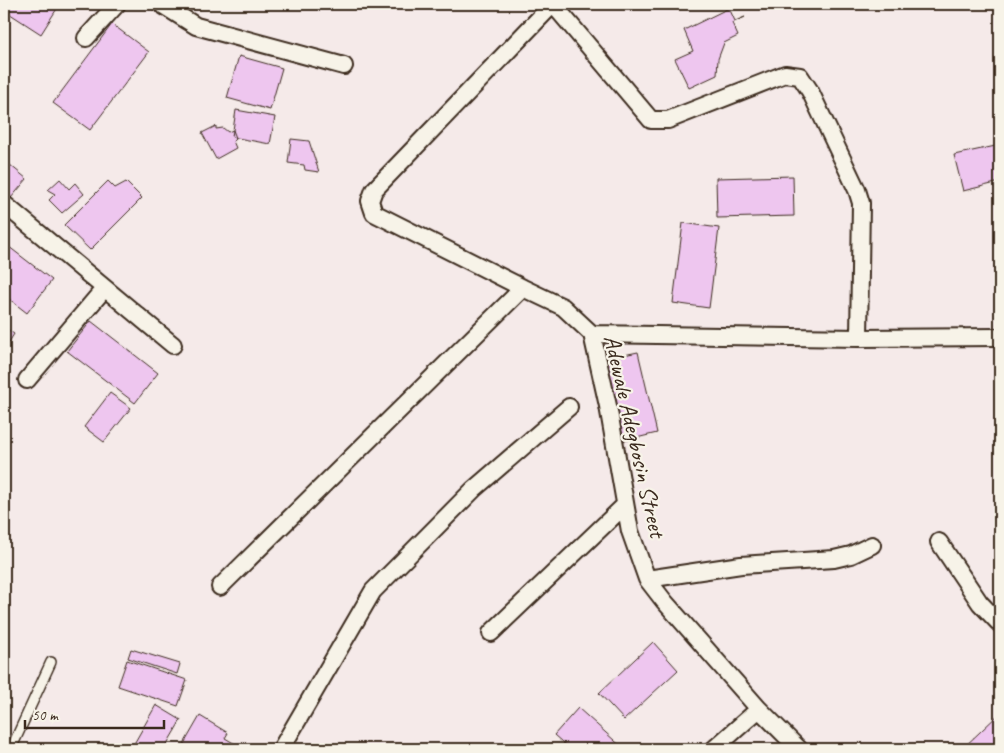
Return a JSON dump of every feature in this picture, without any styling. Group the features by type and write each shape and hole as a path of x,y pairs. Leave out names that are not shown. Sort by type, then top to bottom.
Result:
{"street":[{"path":"86,38 117,4"},
{"path":"162,4 196,26 344,66"},
{"path":"553,4 651,120 668,120 785,74 800,76 810,91 857,190 861,203 859,338"},
{"name":"Adewale Adegbosin Street","path":"553,4 374,190 370,201 374,213 563,307 592,334 608,406 630,531 647,579 664,601 759,708 799,749"},
{"path":"4,204 173,345"},
{"path":"220,587 523,288"},
{"path":"26,380 104,289"},
{"path":"592,334 859,338 1000,337"},
{"path":"281,749 373,591 474,489 569,407"},
{"path":"491,633 626,505"},
{"path":"938,542 980,603 1000,624"},
{"path":"647,579 740,565 834,559 851,555 872,545"},
{"path":"714,749 759,708"}],"lane":[{"path":"10,749 50,662"}],"building":[{"path":"5,4 53,4 58,7 41,34 4,10"},
{"path":"729,8 735,21 745,17 732,23 738,36 724,43 718,59 717,75 689,88 675,59 693,51 684,30"},
{"path":"112,24 149,52 90,130 53,103"},
{"path":"239,56 282,68 270,110 227,98"},
{"path":"236,110 275,117 270,144 232,137"},
{"path":"216,126 216,129 223,128 228,132 233,130 236,138 233,141 236,148 216,159 202,133"},
{"path":"291,139 309,141 319,172 305,170 304,165 288,163"},
{"path":"1000,145 1000,182 963,191 954,155"},
{"path":"4,160 27,179 11,198 4,192"},
{"path":"793,176 794,216 717,218 716,178"},
{"path":"60,179 69,189 75,183 84,194 62,213 49,200 55,194 48,190"},
{"path":"108,181 115,188 126,182 142,198 90,250 64,225"},
{"path":"683,223 719,228 709,308 673,303"},
{"path":"4,243 52,280 27,313 4,295"},
{"path":"91,321 158,373 135,403 67,351"},
{"path":"4,327 14,334 4,350"},
{"path":"638,352 657,433 624,441 605,359"},
{"path":"110,393 131,408 104,442 84,427"},
{"path":"653,642 678,670 624,720 599,693"},
{"path":"131,649 180,664 177,674 128,658"},
{"path":"127,660 187,680 178,706 118,686"},
{"path":"156,705 181,720 164,749 131,749"},
{"path":"578,708 624,749 570,749 554,735"},
{"path":"1000,713 1000,749 962,749"},
{"path":"200,716 228,733 225,738 242,748 181,749"}]}
